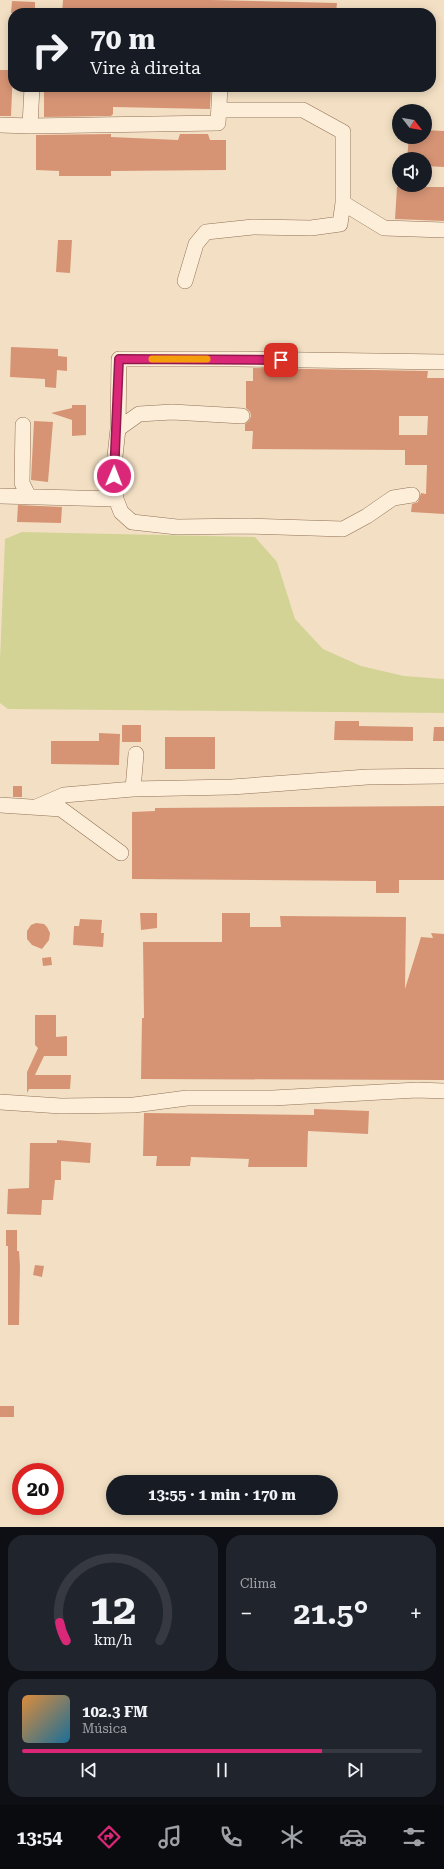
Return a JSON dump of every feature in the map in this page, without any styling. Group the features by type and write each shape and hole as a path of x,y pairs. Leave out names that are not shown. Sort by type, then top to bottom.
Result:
{"lane":[{"path":"30,126 32,92"},
{"path":"0,125 30,126 218,123 220,92"},
{"path":"185,281 196,244 206,232 253,226 311,228 340,224 343,203 343,132 303,110 219,110"},
{"path":"343,203 384,228 444,230"},
{"path":"412,495 393,498 367,516 343,529 249,526 177,527 132,522 121,512 116,499 114,465 118,430 119,359 444,362"},
{"path":"118,430 139,414 172,412 242,416"},
{"path":"24,425 22,483 29,497"},
{"path":"0,496 116,499"},
{"path":"133,789 136,754"},
{"path":"36,807 64,795 133,789 232,787 367,777 444,776"},
{"path":"0,805 61,809 121,852"},
{"path":"0,1102 61,1106 134,1105 187,1098 273,1098 417,1090 444,1091"}],"green space":[{"path":"22,532 255,537 277,562 295,619 323,649 361,666 404,676 444,679 444,713 8,709 0,703 0,660 5,539"}],"building":[{"path":"63,0 212,0 337,3 336,8 62,8"},
{"path":"12,1 35,2 35,8 11,8"},
{"path":"0,70 8,70 8,92 12,92 11,116 0,116"},
{"path":"44,92 211,92 210,109 113,107 113,114 111,116 44,117"},
{"path":"432,130 444,131 444,167 432,166 432,152 408,152 408,144 432,144"},
{"path":"111,134 111,137 178,140 180,134 208,134 210,140 226,140 226,170 111,171 111,176 59,176 59,171 36,170 36,135"},
{"path":"432,187 444,187 444,221 395,219 397,192 432,192"},
{"path":"58,240 72,240 70,273 56,272"},
{"path":"11,347 58,349 58,356 67,357 67,371 57,370 56,388 45,387 45,379 10,377"},
{"path":"253,368 428,371 427,378 444,378 444,514 411,512 412,504 418,502 421,493 426,494 427,465 405,465 405,450 252,449 253,431 245,431 245,424 249,421 251,416 250,412 246,408 246,381 253,381","holes":["399,416 428,416 427,435 399,435"]},
{"path":"72,405 86,405 86,435 72,436 72,420 51,413 72,408"},
{"path":"34,421 53,422 48,482 31,480"},
{"path":"18,505 62,507 61,523 17,522"},
{"path":"335,721 359,721 359,726 413,727 413,741 334,740"},
{"path":"122,725 141,725 141,742 122,742"},
{"path":"434,727 444,727 444,741 433,741"},
{"path":"99,733 120,734 119,765 51,764 51,741 99,741"},
{"path":"165,737 215,737 215,769 165,769"},
{"path":"13,786 22,786 22,797 13,797"},
{"path":"444,806 444,880 399,880 399,893 376,893 376,881 132,879 132,812 155,811 155,808"},
{"path":"140,913 157,913 157,928 141,930"},
{"path":"222,913 250,913 250,927 281,927 280,916 406,917 405,989 421,937 433,938 431,933 444,934 444,1080 141,1079 142,1018 144,1018 143,942 222,942"},
{"path":"80,919 102,920 101,933 104,933 103,947 73,945 74,926 79,926"},
{"path":"36,923 44,924 50,933 49,940 42,949 32,945 27,939 27,931 31,925"},
{"path":"51,957 52,965 43,966 42,958"},
{"path":"35,1015 56,1015 56,1037 67,1036 67,1056 44,1056 35,1075 71,1075 70,1089 29,1089 27,1093 27,1072 38,1048 35,1045"},
{"path":"314,1109 369,1111 368,1134 308,1131 307,1167 248,1167 249,1159 191,1157 190,1166 156,1166 157,1156 143,1156 144,1113 314,1115"},
{"path":"57,1140 91,1143 90,1163 61,1161 61,1180 55,1180 53,1200 42,1200 41,1215 7,1214 8,1189 29,1188 30,1143 57,1143"},
{"path":"6,1230 17,1230 17,1251 19,1251 20,1266 19,1325 8,1325 8,1246 6,1246"},
{"path":"35,1265 44,1266 42,1277 33,1275"},
{"path":"0,1406 14,1406 14,1417 0,1417"}],"slow traffic":[{"path":"152,359 207,359"}],"route":[{"path":"114,476 118,430 119,359 281,360"}]}
